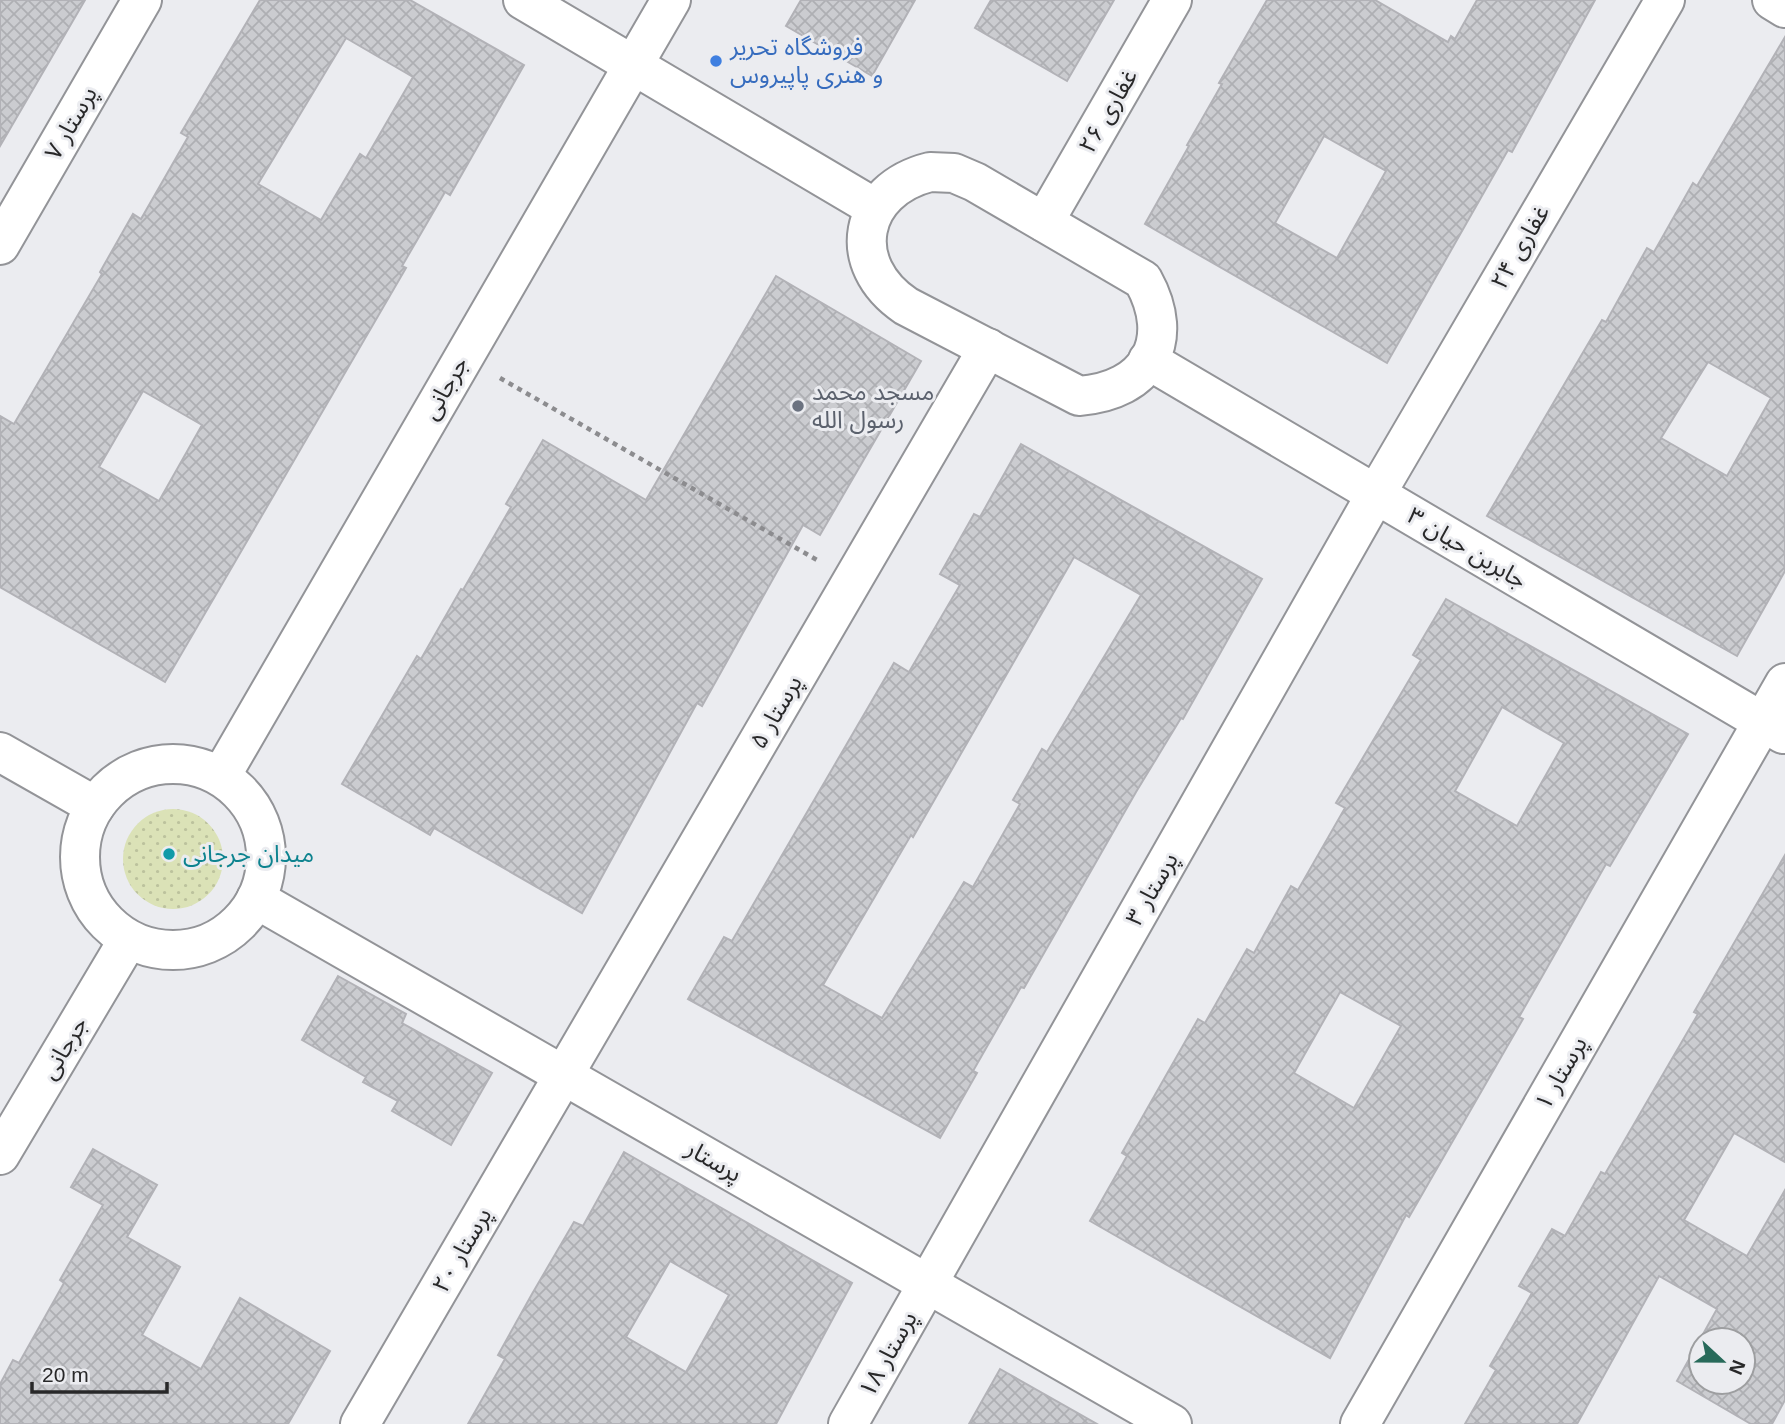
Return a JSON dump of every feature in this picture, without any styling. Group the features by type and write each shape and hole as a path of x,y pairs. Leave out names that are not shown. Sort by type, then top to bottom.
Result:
{"street":[{"name":"پرستار ۷","path":"0,245 142,0"},
{"path":"523,0 875,208"},
{"name":"جرجانی","path":"221,776 671,0"},
{"name":"غفاری ۲۶","path":"1044,222 1172,0"},
{"name":"غفاری ۲۴","path":"1376,494 1665,0"},
{"path":"1772,0 1785,8"},
{"path":"930,172 954,173 1044,222 1143,280 1155,301 1159,325 1155,348 1143,370 1125,385 1103,394 1079,396 887,293 874,274 867,253 867,229 875,208 889,190 909,177 930,172"},
{"name":"پرستار ۵","path":"564,1075 988,348"},
{"name":"جابربن حیان ۳","path":"1148,360 1774,729"},
{"name":"پرستار ۳","path":"927,1284 1376,494"},
{"name":"پرستار ۱","path":"1360,1424 1774,729 1785,683"},
{"path":"0,752 95,806"},
{"path":"157,766 194,766 221,776 243,794 258,818 265,844 265,873 256,899 239,924 215,941 186,950 156,950 128,940 108,925 91,904 82,880 79,855 84,830 95,806 114,785 138,770 157,766"},
{"name":"پرستار","path":"256,899 1172,1424"},
{"name":"جرجانی","path":"0,1155 128,940"},
{"name":"پرستار ۲۰","path":"360,1424 564,1075"},
{"name":"پرستار ۱۸","path":"848,1424 927,1284"}],"path":[{"path":"463,356 853,581"}],"green space":[{"name":"میدان جرجانی","path":"173,809 192,813 208,824 219,840 223,859 219,878 208,894 192,905 173,909 154,905 138,894 127,878 123,859 127,840 138,824 154,813"}],"building":[{"path":"0,0 85,0 0,146"},
{"path":"260,0 410,0 524,65 450,195 445,192 402,266 406,268 165,682 0,587 0,416 14,424 102,274 100,272 133,214 141,219 188,137 181,133","holes":["346,38 413,77 366,158 360,154 321,220 258,184","143,391 202,425 159,501 99,467"]},
{"path":"801,0 915,0 872,76 786,26"},
{"path":"991,0 1114,0 1067,81 975,28"},
{"path":"1267,0 1375,0 1448,42 1451,36 1455,39 1477,0 1595,0 1512,152 1508,150 1387,363 1145,224 1222,84 1219,83","holes":["1324,136 1386,171 1337,258 1275,223"]},
{"path":"1785,37 1785,571 1737,656 1487,516 1602,320 1606,322 1647,248 1654,252 1693,183 1697,186","holes":["1708,362 1771,398 1727,476 1661,438"]},
{"path":"776,276 921,361 820,535 803,525 702,706 697,703 582,913 434,828 430,835 342,784 417,656 421,659 461,589 463,590 511,507 506,504 543,440 646,500"},
{"path":"1021,444 1262,579 1183,719 1181,718 1136,792 1024,988 1021,987 973,1071 977,1073 940,1138 688,999 724,937 732,941 894,663 909,672 960,585 940,574 974,514 980,517","holes":["1074,557 1141,595 1047,752 1042,749 1013,800 1020,804 973,887 964,882 882,1018 823,985 911,835 913,837"]},
{"path":"1446,599 1688,734 1610,866 1606,864 1519,1017 1523,1019 1409,1217 1406,1215 1330,1358 1090,1221 1127,1156 1122,1153 1198,1019 1205,1023 1247,949 1254,953 1291,886 1298,890 1345,808 1336,803 1421,660 1413,655","holes":["1502,707 1564,743 1517,826 1455,791","1340,992 1401,1026 1354,1108 1294,1073"]},
{"path":"1785,855 1785,1162 1734,1133 1684,1220 1747,1256 1785,1190 1785,1400 1772,1424 1751,1424 1703,1396 1757,1396 1757,1326 1708,1326 1717,1309 1659,1276 1577,1424 1465,1424 1496,1370 1490,1366 1532,1293 1519,1286 1552,1229 1565,1236 1601,1172 1605,1174 1698,1014 1694,1012"},
{"path":"338,976 406,1014 402,1023 492,1073 451,1145 392,1111 398,1101 363,1082 366,1077 302,1040"},
{"path":"93,1149 157,1185 127,1237 180,1267 142,1335 201,1369 240,1298 330,1351 288,1424 0,1424 0,1384 13,1360 19,1363 64,1283 60,1280 103,1205 71,1187"},
{"path":"624,1152 852,1283 776,1424 468,1424 505,1359 498,1355 532,1294 574,1222 583,1226","holes":["670,1261 729,1295 686,1372 626,1337"]},
{"path":"1687,1363 1687,1387 1677,1381"},
{"path":"1000,1369 1097,1424 969,1424"}],"place":[{"name":"فروشگاه تحریر و هنری پاپیروس","path":"716,61"},
{"name":"مسجد محمد رسول الله","path":"798,406"},
{"name":"میدان جرجانی","path":"169,854"}]}
